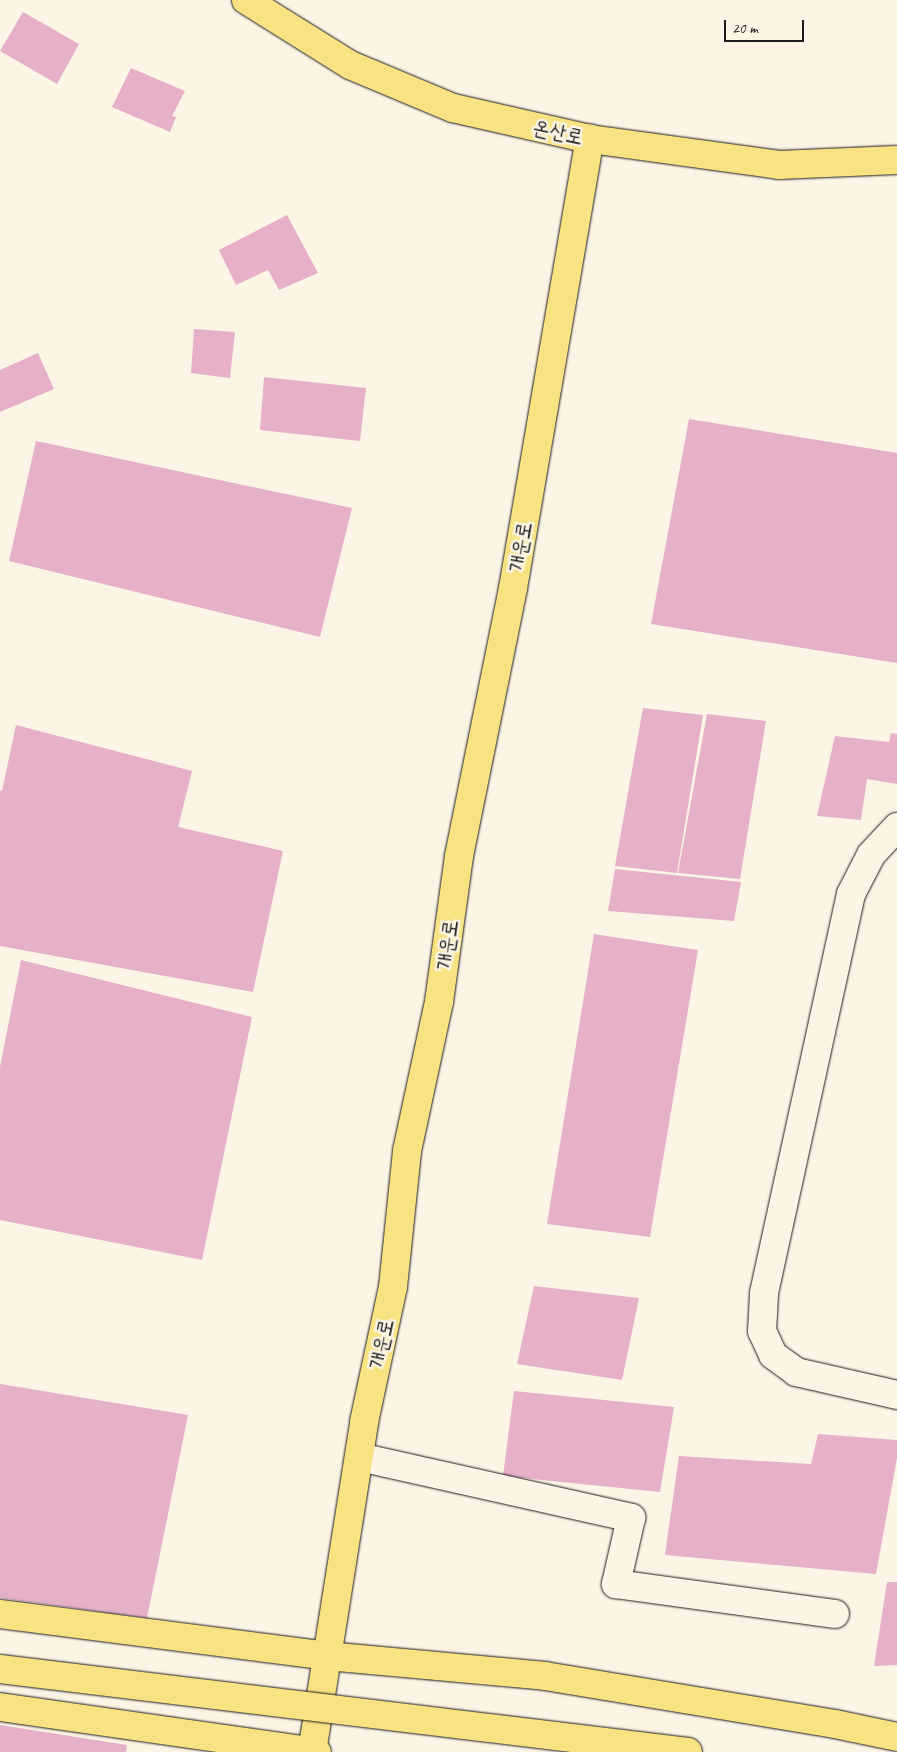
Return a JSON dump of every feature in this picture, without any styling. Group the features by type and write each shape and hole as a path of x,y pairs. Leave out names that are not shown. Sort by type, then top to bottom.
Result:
{"main road":[{"name":"온산로","path":"246,0 350,65 453,108 590,139 779,164 897,160"},
{"name":"개운로","path":"312,1752 359,1457 393,1287 407,1151 439,1002 459,856 513,588 590,139"},
{"path":"0,1614 327,1656 545,1676 836,1724 897,1737"},
{"path":"0,1669 688,1752"},
{"path":"0,1707 317,1752"}],"lane":[{"path":"897,827 871,855 851,894 764,1294 762,1332 773,1355 796,1372 897,1395"},
{"path":"359,1457 631,1518 616,1584 835,1614"}],"building":[{"path":"23,12 79,44 57,84 0,51"},
{"path":"131,68 185,91 172,116 176,117 170,132 112,107"},
{"path":"287,215 318,273 279,290 268,270 236,285 219,250"},
{"path":"194,329 235,332 230,378 191,373"},
{"path":"38,353 54,389 0,412 0,370"},
{"path":"264,377 366,388 360,441 260,430"},
{"path":"689,419 897,453 897,663 651,624"},
{"path":"36,441 352,508 320,637 9,561"},
{"path":"643,708 703,715 677,873 615,866"},
{"path":"707,714 766,721 740,879 678,873"},
{"path":"16,725 192,771 178,827 283,851 253,992 0,946 0,790 2,791"},
{"path":"891,733 897,734 897,784 867,779 861,820 817,816 835,736 889,742"},
{"path":"615,869 741,882 734,921 608,911"},
{"path":"594,934 698,950 650,1237 547,1224"},
{"path":"21,960 252,1017 202,1260 0,1220 0,1067"},
{"path":"534,1286 639,1298 622,1380 517,1364"},
{"path":"0,1384 188,1415 147,1618 0,1598"},
{"path":"514,1391 674,1407 660,1492 503,1476"},
{"path":"818,1434 897,1440 897,1458 876,1574 665,1555 679,1456 811,1464"},
{"path":"887,1582 897,1582 897,1665 874,1666"},
{"path":"0,1725 127,1745 126,1752 0,1752"}]}
